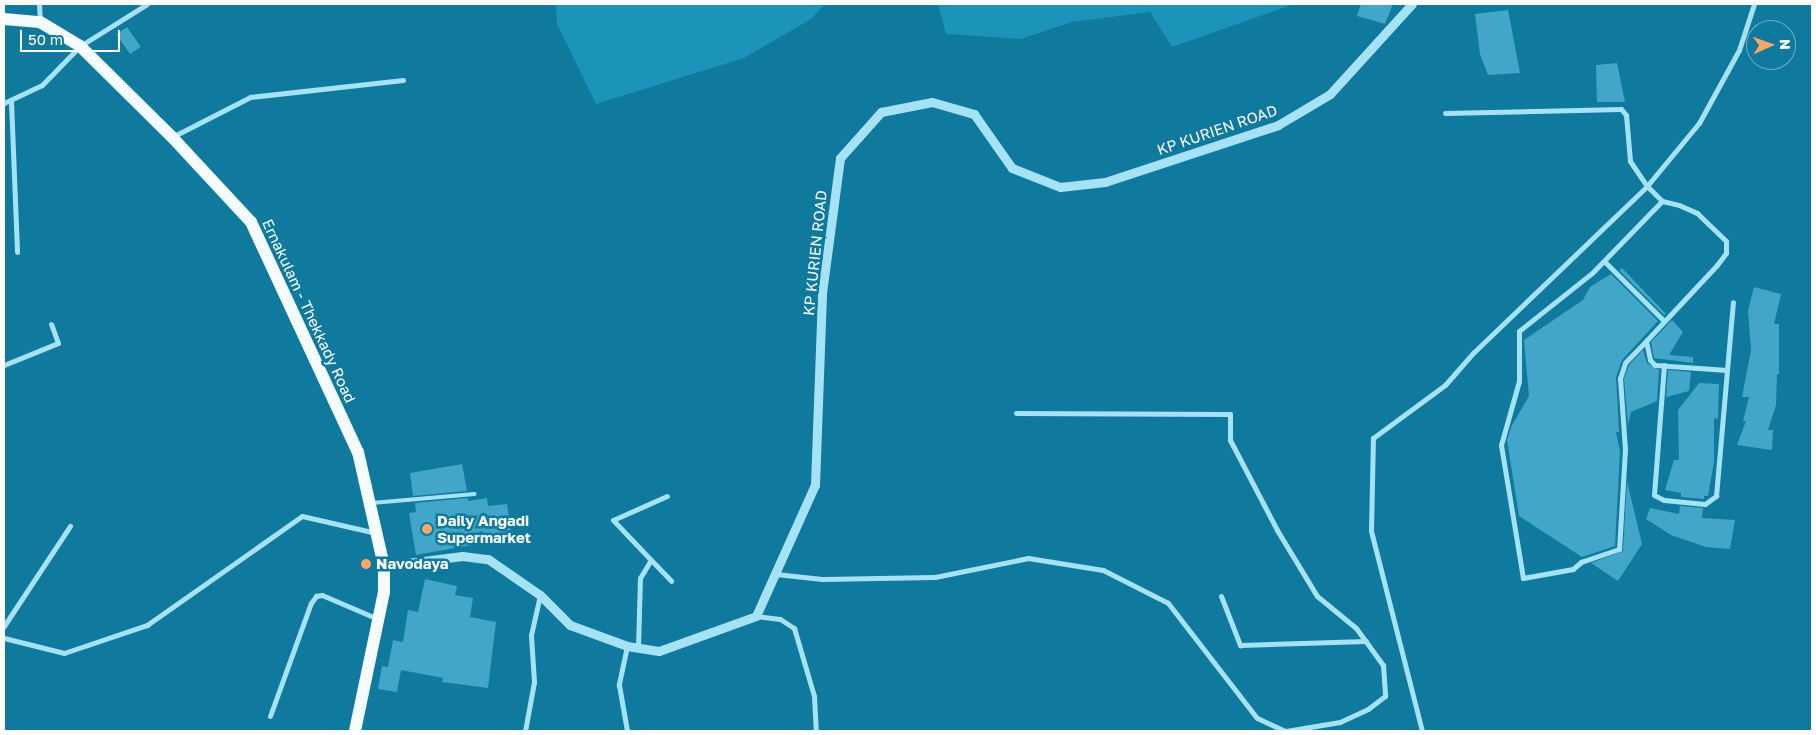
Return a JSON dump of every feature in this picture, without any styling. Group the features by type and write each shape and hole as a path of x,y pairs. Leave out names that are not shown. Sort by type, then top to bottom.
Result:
{"main road":[{"name":"Ernakulam - Thekkady Road","path":"4,19 40,22 80,46 172,137 251,222 358,452 384,566 384,592 355,731"}],"street":[{"path":"39,4 40,22"},
{"path":"4,103 42,84 80,46 147,4"},
{"name":"KP KURIEN ROAD","path":"756,616 815,485 822,293 840,158 881,112 932,102 974,114 1012,168 1060,187 1105,182 1278,125 1330,94 1412,4"},
{"path":"1422,731 1371,531 1374,438 1445,385 1472,353 1647,186 1699,123 1739,50 1754,4"},
{"path":"172,137 250,97 403,80"},
{"path":"11,101 17,252"},
{"path":"1445,113 1621,109 1626,115 1630,161 1647,186 1662,201 1690,208 1726,241 1726,253 1722,259 1625,363 1620,378 1625,449 1619,549 1581,562 1573,569 1523,578 1501,445 1519,381 1519,331 1604,261 1662,201"},
{"path":"1604,261 1664,321"},
{"path":"1664,365 1654,495 1664,500 1708,503 1716,496 1733,302"},
{"path":"4,364 58,343 51,324"},
{"path":"1646,341 1650,360 1664,365 1727,370"},
{"path":"776,574 822,578 934,577 1028,558 1103,570 1168,603 1257,718 1286,731 1340,722 1368,710 1385,696 1383,665 1356,628 1317,596 1277,530 1230,440 1230,414 1016,413"},
{"path":"668,496 613,520 671,581"},
{"path":"4,638 64,653 146,625 302,516 376,533"},
{"path":"4,626 70,526"},
{"path":"384,566 462,556 488,559 540,594 570,626 627,646 658,651 756,616 780,619 794,628 814,696 816,731"},
{"path":"638,648 640,578 651,560"},
{"path":"525,731 534,682 531,635 540,594"},
{"path":"270,716 311,602 316,596 322,595 378,619"},
{"path":"1221,596 1240,645 1366,641"},
{"path":"627,646 619,685 627,731"}],"lane":[{"path":"370,503 474,494"}],"shaded area":[{"path":"556,4 825,4 811,19 744,58 596,104 557,24"},
{"path":"938,4 1294,4 1172,47 1150,12 1072,22 1021,39 946,34"}],"building":[{"path":"1361,4 1393,4 1385,24 1357,16"},
{"path":"1508,10 1520,73 1488,75 1480,54 1475,14"},
{"path":"127,27 141,47 130,54 116,34"},
{"path":"1617,63 1625,102 1597,102 1596,65"},
{"path":"1622,268 1666,314 1664,315 1619,270"},
{"path":"1611,274 1658,321 1622,360 1616,377 1619,432 1616,432 1620,451 1615,546 1582,557 1519,516 1507,440 1511,427 1529,396 1524,340 1583,300 1590,287"},
{"path":"1754,287 1781,294 1774,324 1779,324 1779,374 1777,374 1776,405 1768,430 1773,430 1772,450 1737,445 1746,421 1743,421 1749,397 1742,397 1751,350 1748,311"},
{"path":"1672,320 1683,332 1669,355 1693,357 1693,363 1654,358 1651,342"},
{"path":"1643,350 1647,363 1659,370 1657,401 1631,412 1628,425 1624,379 1629,365"},
{"path":"1668,370 1691,372 1689,391 1666,397"},
{"path":"1699,383 1719,384 1718,419 1714,418 1714,462 1708,496 1704,496 1704,499 1681,497 1681,493 1665,490 1674,460 1679,460 1678,410"},
{"path":"462,464 467,491 413,496 410,473"},
{"path":"1627,481 1642,544 1618,581 1591,563 1623,551"},
{"path":"468,498 468,501 487,498 488,506 507,504 512,538 416,555 409,513 416,512 415,503"},
{"path":"1680,506 1703,508 1702,518 1735,520 1730,549 1706,547 1671,535 1646,519 1650,508 1679,514"},
{"path":"425,579 457,586 455,595 473,598 470,617 496,622 488,688 442,682 443,678 401,670 397,692 378,689 382,666 388,667 393,640 403,642 408,610 418,612"}],"place":[{"name":"Daily Angadi Supermarket","path":"427,529"},
{"name":"Navodaya","path":"366,564"}]}
